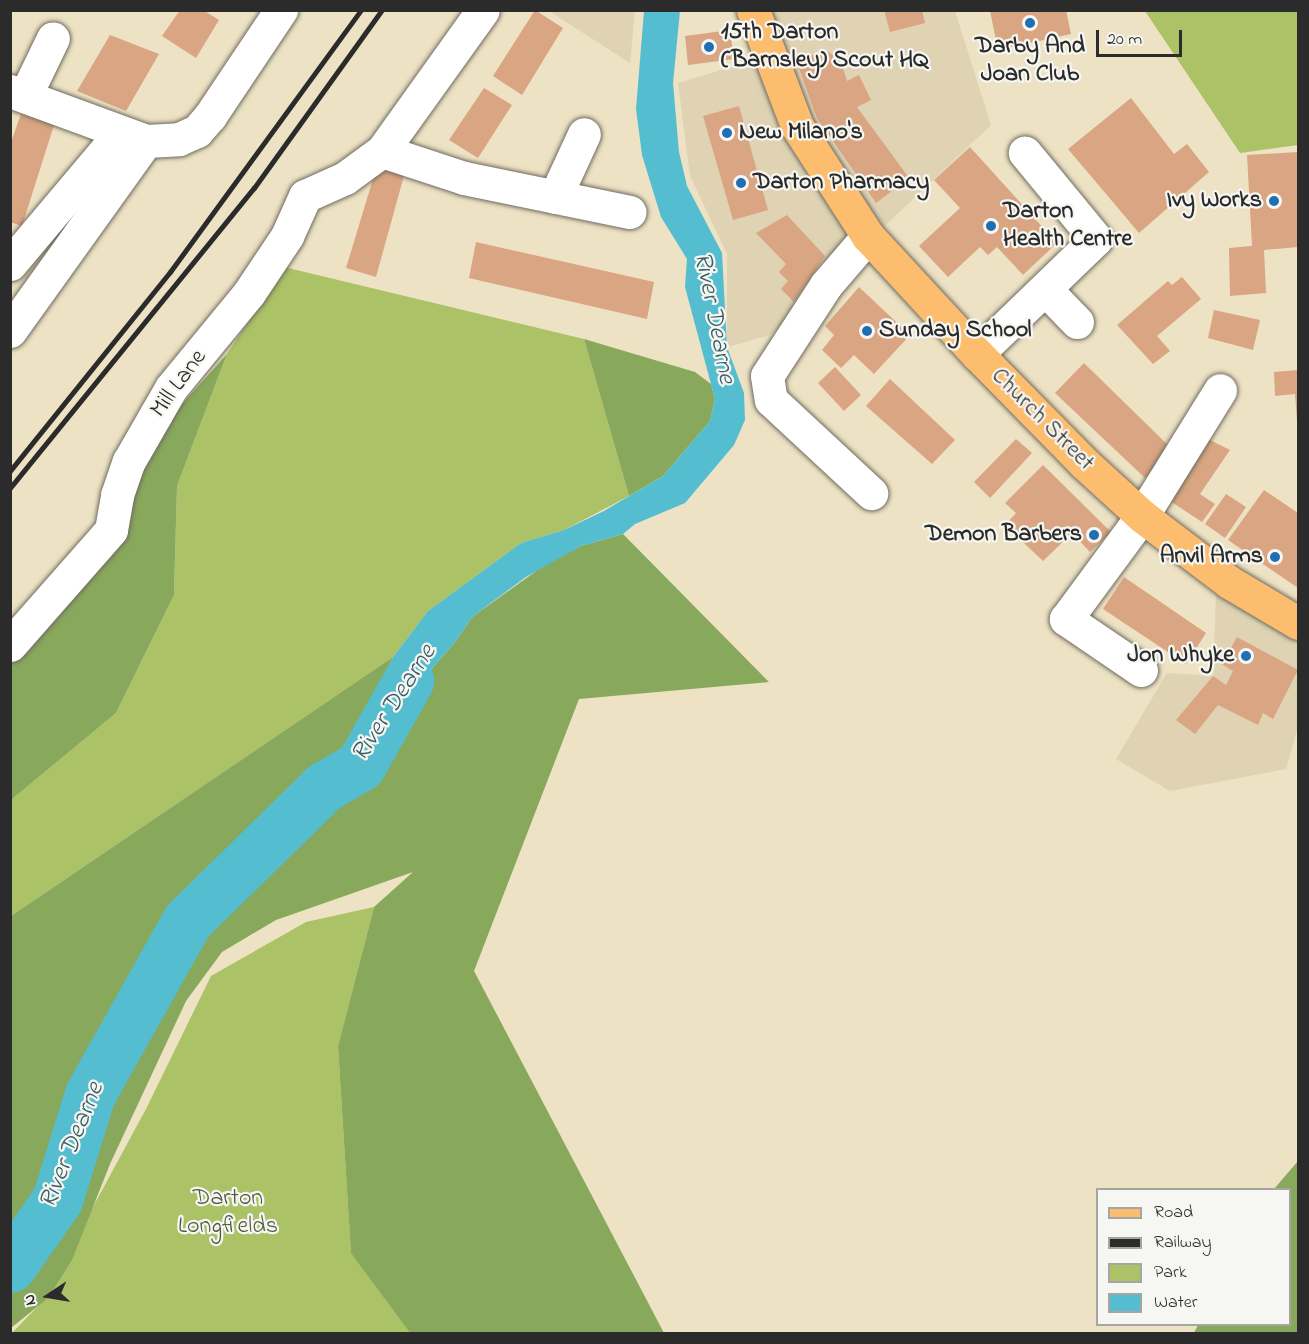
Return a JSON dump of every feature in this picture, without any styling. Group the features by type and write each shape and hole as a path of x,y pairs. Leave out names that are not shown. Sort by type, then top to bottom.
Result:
{"main road":[{"name":"Church Street","path":"753,10 797,126 868,236 977,354 1084,463 1142,516 1229,582 1299,623"}],"street":[{"path":"53,38 18,93 134,136 179,139 197,131 210,116 281,10"},
{"name":"Mill Lane","path":"10,645 111,530 117,495 129,461 171,388 249,294 287,236 305,196 345,178 382,151 483,10"},
{"path":"555,197 584,134"},
{"path":"10,264 134,136"},
{"path":"10,331 134,136"},
{"path":"382,151 464,178 630,212"},
{"path":"977,354 1096,240 1025,153"},
{"path":"868,236 826,285 767,376 771,400 871,493"},
{"path":"1045,289 1077,322"},
{"path":"1141,670 1066,619 1142,516 1220,390"}],"shaded area":[{"path":"549,11 635,11 630,63"},
{"path":"755,11 955,11 991,125 770,335 727,347 727,254 690,176 678,83 775,54"},
{"path":"1216,595 1298,639 1298,727 1286,769 1170,791 1116,759 1167,673 1213,676"}],"green space":[{"path":"1145,11 1298,11 1298,145 1240,153"},
{"path":"284,267 584,339 629,496 564,530 521,543 428,611 393,657 11,916 11,800 116,713 174,595 177,486 227,354"},
{"path":"584,339 695,372 711,384 715,399 710,421 663,476 629,496"},
{"path":"227,354 177,486 174,595 116,713 11,800 11,644 111,530 148,442"},
{"path":"623,534 769,682 579,699 474,971 664,1333 410,1333 351,1253 338,1046 374,907 413,872 276,920 222,952 186,1001 110,1164 72,1260 48,1298 11,1328 11,916 393,657 360,739 380,744 402,703 456,641 472,617 546,564 581,546"},
{"name":"Darton Longfields","path":"374,907 338,1046 351,1252 410,1333 11,1334 41,1303 146,1109 211,976 306,922"},
{"path":"1298,1161 1298,1333 1194,1333 1198,1326 1291,1326 1291,1188 1275,1188"}],"water":[{"path":"644,11 680,11 673,83 679,152 687,186 722,253 727,347 744,393 745,420 734,445 685,503 635,524 623,534 581,546 526,577 472,617 456,641 402,703 380,744 360,739 393,657 428,611 521,543 564,530 604,511 663,476 710,421 715,399 685,287 687,259 661,217 642,155 636,109"}],"building":[{"path":"180,10 203,10 219,20 196,58 162,36"},
{"path":"535,10 563,28 522,95 493,76"},
{"path":"884,10 922,10 925,23 890,32"},
{"name":"Darby And Joan Club","path":"1066,10 1071,34 998,50 990,11"},
{"name":"15th Darton (Barnsley) Scout HQ","path":"730,30 734,59 688,65 685,36"},
{"path":"110,35 159,54 126,111 77,91"},
{"path":"827,51 840,59 847,81 859,75 871,100 857,107 909,178 876,203 817,118 796,60"},
{"path":"484,88 512,105 478,158 449,140"},
{"path":"1131,98 1174,154 1187,144 1209,172 1139,233 1068,149"},
{"name":"Darton Pharmacy","path":"739,106 768,210 733,220 703,116"},
{"path":"21,114 54,125 22,226 10,222 10,145"},
{"name":"Darton Health Centre","path":"970,147 1057,243 1023,275 997,247 988,255 980,247 948,277 919,246 960,208 934,180"},
{"name":"Ivy Works","path":"1298,152 1298,247 1264,250 1266,293 1230,296 1229,248 1252,246 1247,155"},
{"path":"377,166 405,172 376,277 346,268"},
{"path":"787,215 825,256 794,302 781,289 788,281 779,272 786,264 756,233"},
{"path":"476,242 654,282 647,319 469,278"},
{"path":"1182,277 1201,299 1157,336 1170,351 1153,364 1117,325 1168,281 1172,285"},
{"name":"Sunday School","path":"859,287 910,335 874,374 854,355 841,368 822,350 834,335 825,326"},
{"path":"1214,310 1260,320 1253,350 1208,338"},
{"path":"1084,363 1173,450 1145,478 1055,393"},
{"path":"835,367 861,395 844,411 818,383"},
{"path":"1298,370 1297,420 1295,394 1275,396 1274,372"},
{"path":"890,379 955,440 932,464 866,406"},
{"path":"1206,438 1230,450 1200,494 1215,504 1202,522 1167,499"},
{"path":"1016,439 1032,453 990,498 974,482"},
{"path":"1043,465 1111,532 1090,552 1072,533 1043,561 1005,525 1016,513 1005,503"},
{"path":"1264,490 1298,513 1298,588 1228,540"},
{"path":"1226,494 1246,507 1225,538 1205,524"},
{"path":"1124,577 1206,633 1186,664 1103,609"},
{"path":"1237,637 1298,670 1273,719 1263,713 1258,725 1218,705 1195,734 1176,720 1213,676 1226,685 1233,671 1222,664"}],"waterway":[{"name":"River Dearne","path":"10,1267 57,1200 90,1094 187,921 325,786 360,766 408,681"}],"railway":[{"path":"10,471 170,272 361,10"},
{"path":"10,488 254,188 382,10"}],"place":[{"name":"Darby And Joan Club","path":"1030,23"},
{"name":"15th Darton (Barnsley) Scout HQ","path":"709,47"},
{"name":"New Milano's","path":"727,133"},
{"name":"Darton Pharmacy","path":"741,183"},
{"name":"Ivy Works","path":"1274,201"},
{"name":"Darton Health Centre","path":"991,226"},
{"name":"Sunday School","path":"867,331"},
{"name":"Demon Barbers","path":"1094,535"},
{"name":"Anvil Arms","path":"1275,557"},
{"name":"Jon Whyke","path":"1246,656"}]}
